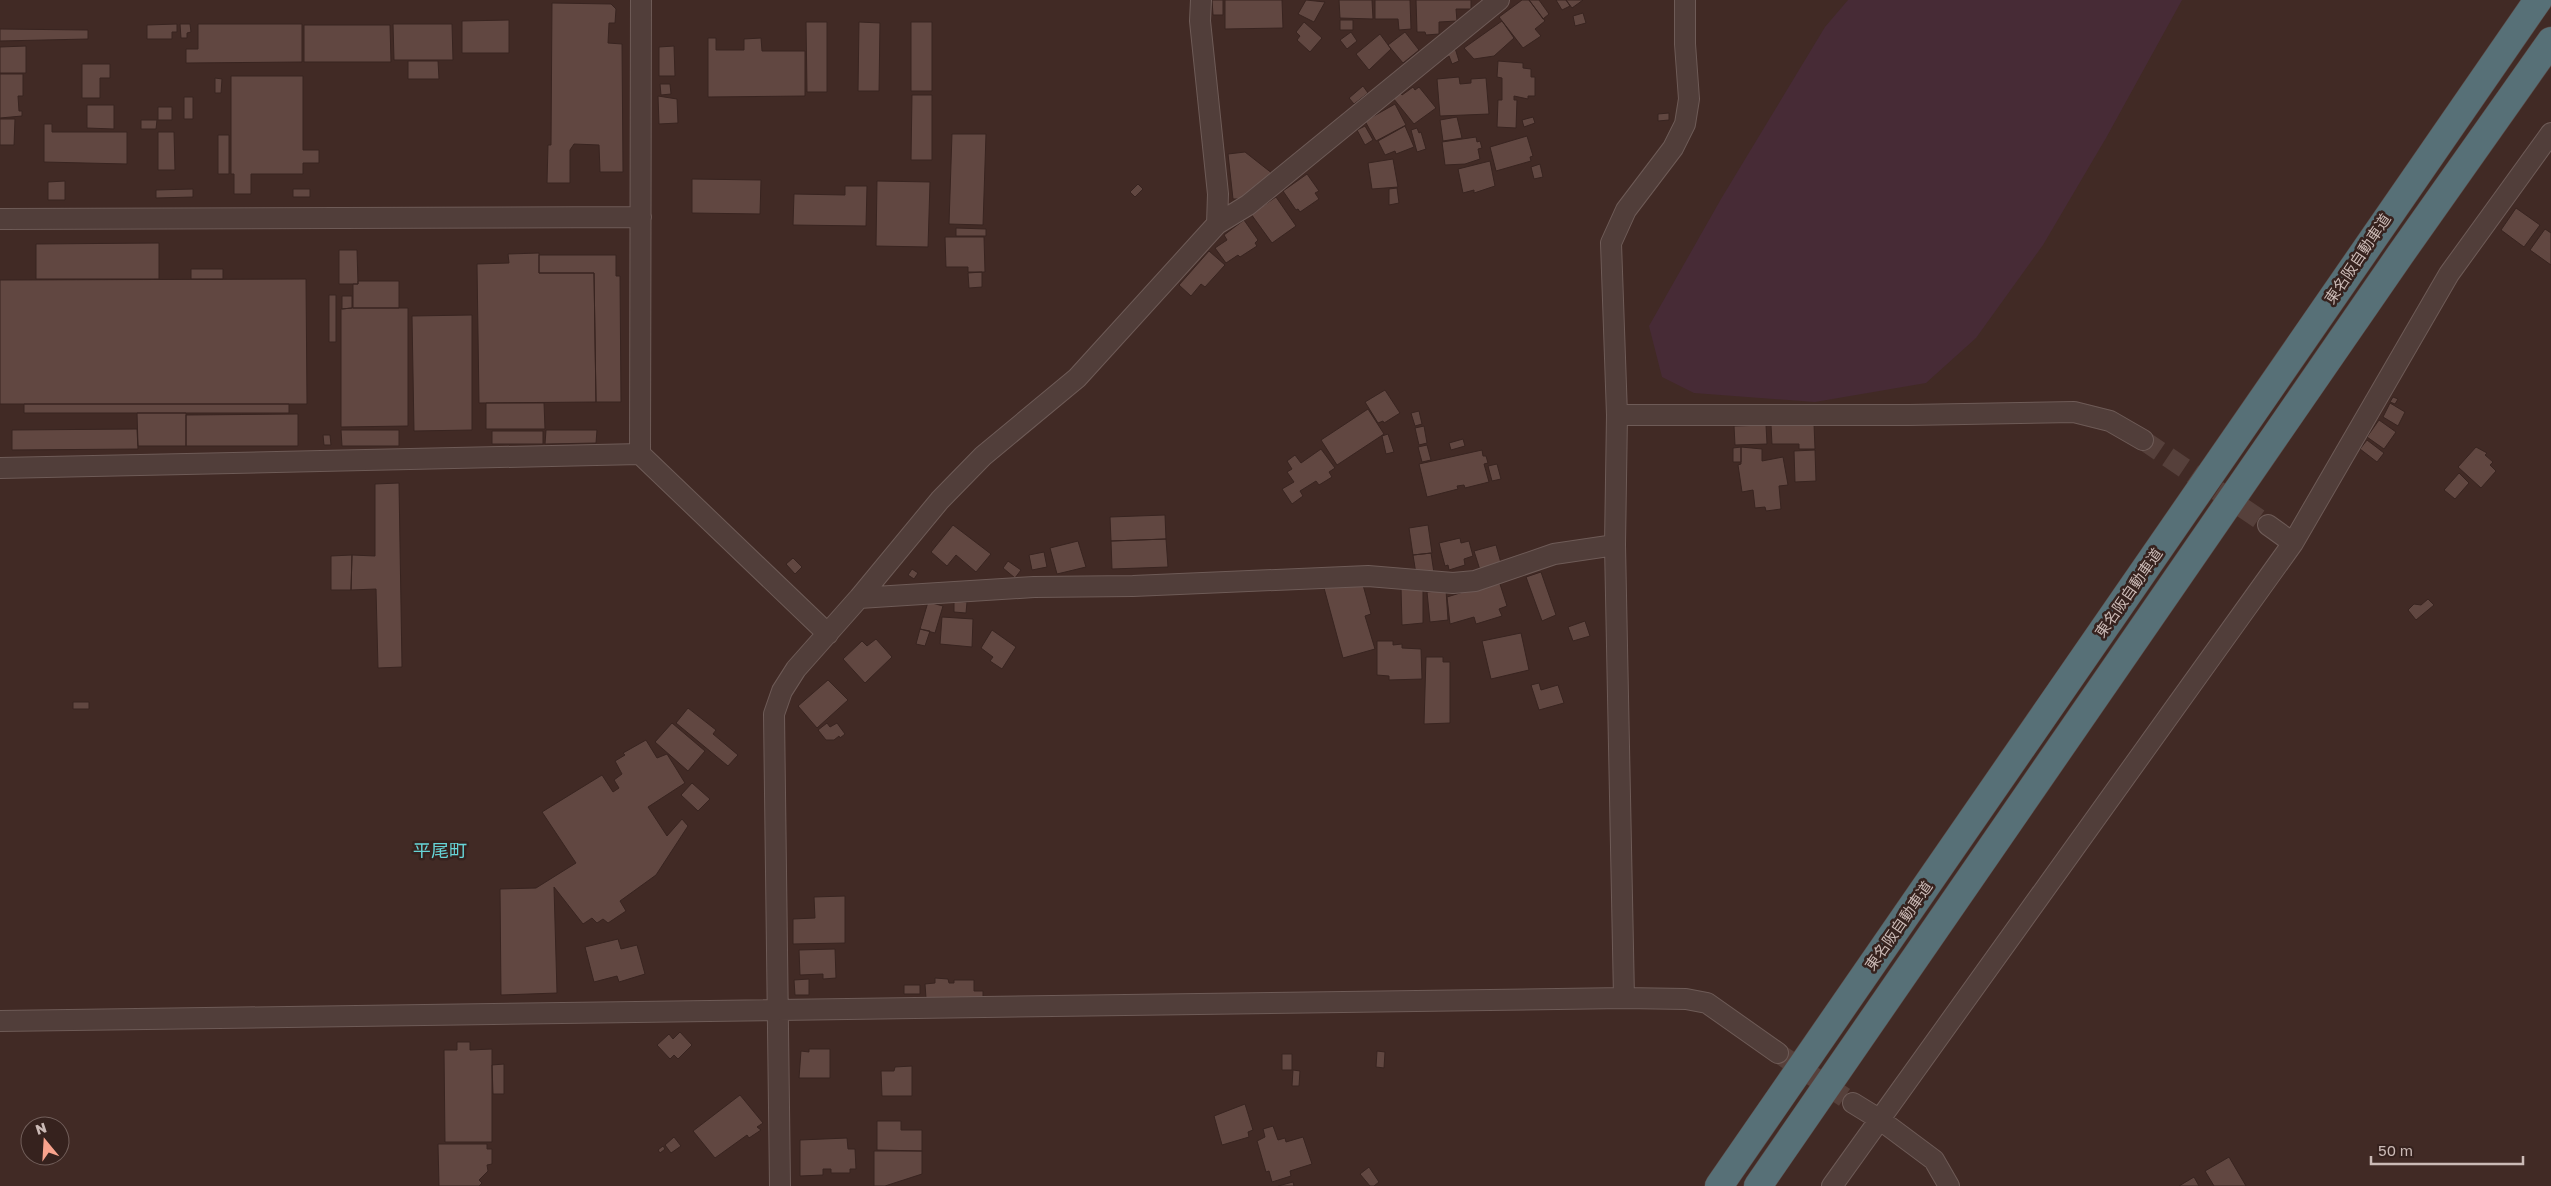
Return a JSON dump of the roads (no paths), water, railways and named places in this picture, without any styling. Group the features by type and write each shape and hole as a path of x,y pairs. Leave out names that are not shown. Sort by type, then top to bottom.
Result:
{"highway":[{"name":"東名阪自動車道","path":"1719,1186 2538,0"},
{"path":"1758,1186 2400,255 2551,41"}],"street":[{"path":"640,454 641,0"},
{"path":"1201,0 1200,21 1218,194 1217,224"},
{"path":"780,1186 776,1011 774,714 782,691 796,669 964,474 1077,378 1217,224 1248,205 1499,0"},
{"path":"1624,998 1615,545 1617,415 1611,243 1626,210 1673,148 1685,124 1688,99 1685,0"},
{"path":"1832,1186 2293,543 2449,274 2551,133"},
{"path":"0,218 641,217"},
{"path":"1617,415 1908,415 2074,412 2110,421 2143,440"},
{"path":"0,468 640,454 828,634"},
{"path":"2268,525 2293,543"},
{"path":"859,598 1034,587 1133,586 1368,576 1453,583 1475,581 1554,554 1615,545"},
{"path":"0,1021 1624,998 1686,999 1707,1003 1778,1053"},
{"path":"1853,1103 1879,1119 1934,1160 1949,1186"}],"tunnel":[{"path":"2143,440 2268,525"},
{"path":"1778,1053 1853,1103"}],"district":[{"name":"平尾町","path":"440,851"}]}
